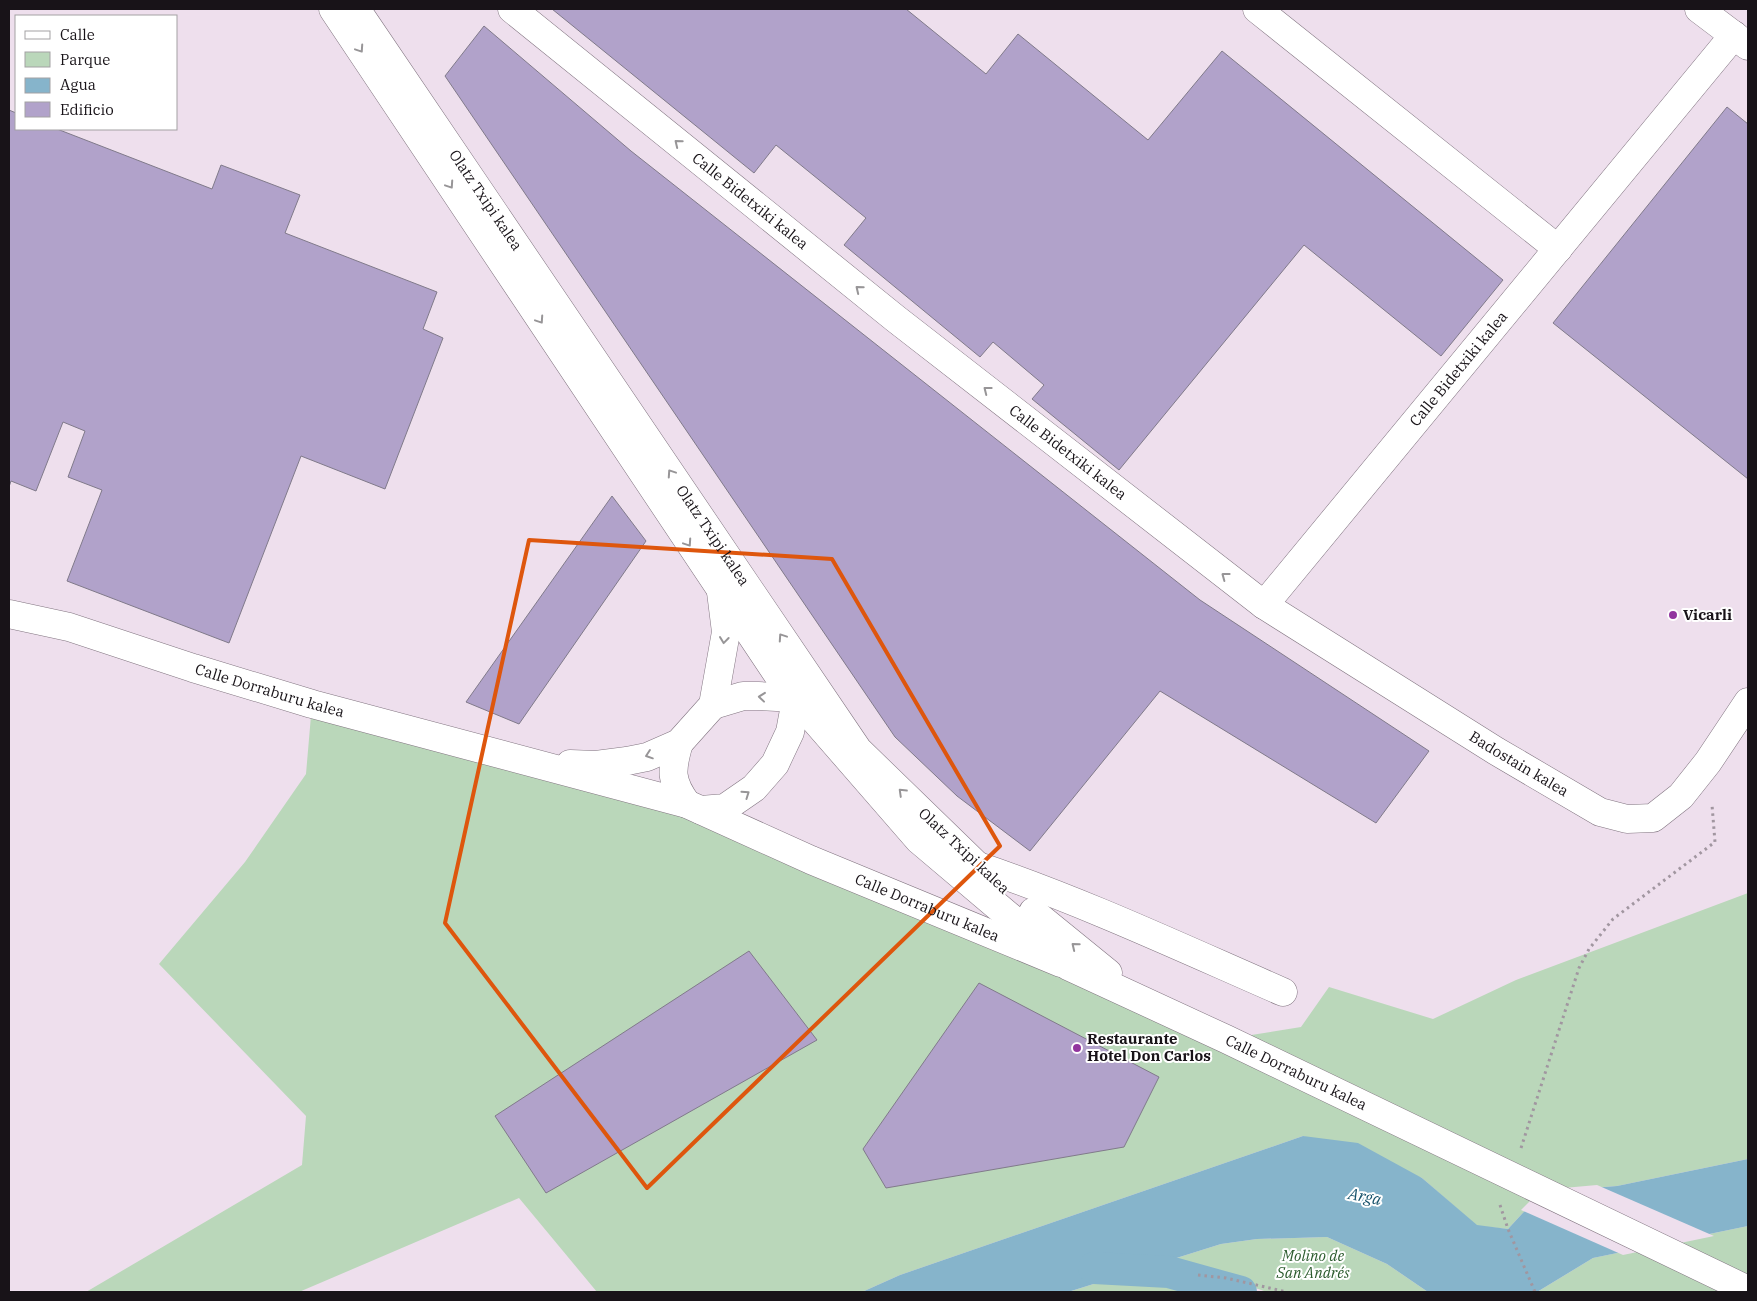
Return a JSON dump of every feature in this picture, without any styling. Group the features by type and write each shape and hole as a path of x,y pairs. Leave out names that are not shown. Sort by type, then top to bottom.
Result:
{"street":[{"name":"Olatz Txipi kalea","path":"333,9 786,687 918,840 1068,966"},
{"name":"Olatz Txipi kalea","path":"356,9 858,750 994,882 1141,999"},
{"name":"Calle Bidetxiki kalea","path":"512,9 888,313 1264,605 1558,249 1741,41"},
{"path":"1257,9 1558,249"},
{"path":"1699,9 1741,41"},
{"path":"722,592 726,632 713,705 743,696 796,698 840,722"},
{"name":"Badostain kalea","path":"1264,605 1496,751 1600,812 1627,819 1653,818 1681,796 1708,762 1748,702"},
{"name":"Calle Dorraburu kalea","path":"9,614 69,627 193,668 312,704 694,807 811,860 1068,966 1141,999 1748,1290"},
{"name":"Calle Dorraburu kalea","path":"679,743 672,769 676,790 694,807 725,808 754,788 775,764 790,732 802,667"},
{"name":"Calle Dorraburu kalea","path":"534,763 596,765 647,757 679,743 713,705"},
{"path":"978,866 1045,890 1168,940 1283,992"},
{"path":"1045,890 1034,901 1046,922"}],"path":[{"path":"1520,1151 1579,968 1589,949 1613,919 1715,842"},
{"path":"1501,1197 1500,1204 1508,1229 1535,1292"},
{"path":"1198,1275 1226,1278 1287,1292"}],"highlighted area":[{"path":"529,540 832,559 1000,846 647,1188 445,923"}],"green space":[{"path":"312,704 687,804 1226,1039 1301,1027 1329,987 1433,1019 1516,980 1748,893 1748,1159 1617,1186 1542,1192 1508,1229 1477,1226 1422,1178 1303,1136 900,1275 862,1292 597,1292 519,1198 299,1292 86,1292 302,1165 306,1116 159,964 245,862 306,774"},
{"path":"1748,1226 1748,1292 1537,1292 1593,1258"},
{"name":"Molino de San Andrés","path":"1327,1237 1387,1264 1428,1292 1267,1292 1226,1278 1198,1275 1205,1265 1198,1274 1162,1275 1217,1292 1068,1292 1221,1244 1257,1239"}],"water":[{"name":"Arga","path":"1303,1136 1358,1143 1422,1178 1477,1225 1508,1229 1542,1192 1617,1186 1748,1159 1748,1226 1593,1258 1537,1292 1428,1292 1387,1264 1327,1237 1257,1239 1221,1244 1068,1292 862,1292 900,1275"}],"pier":[{"path":"1597,1185 1714,1236 1623,1255 1521,1210 1541,1190"}],"building":[{"path":"552,9 906,9 986,74 1018,34 1148,140 1222,51 1503,280 1441,356 1304,245 1119,470 1032,399 1044,385 993,342 980,357 844,245 866,218 776,145 754,173"},
{"path":"484,26 631,151 1200,600 1429,751 1376,823 1160,691 1030,851 957,796 895,737 445,76"},
{"path":"1727,107 1748,124 1748,479 1553,323"},
{"path":"9,110 15,113 15,130 60,130 212,189 221,165 300,195 285,233 437,292 423,329 443,338 385,489 301,456 229,643 67,581 102,490 68,477 85,431 63,422 36,491 11,481 9,487"},
{"path":"612,496 646,541 519,724 466,702"},
{"path":"749,951 817,1040 546,1193 495,1116"},
{"path":"979,983 1159,1077 1124,1147 886,1188 863,1149"}],"waterway":[{"path":"1094,1268 1169,1272 1241,1292"}],"place":[{"name":"Vicarli","path":"1673,615"},
{"name":"Restaurante Hotel Don Carlos","path":"1077,1048"}]}
